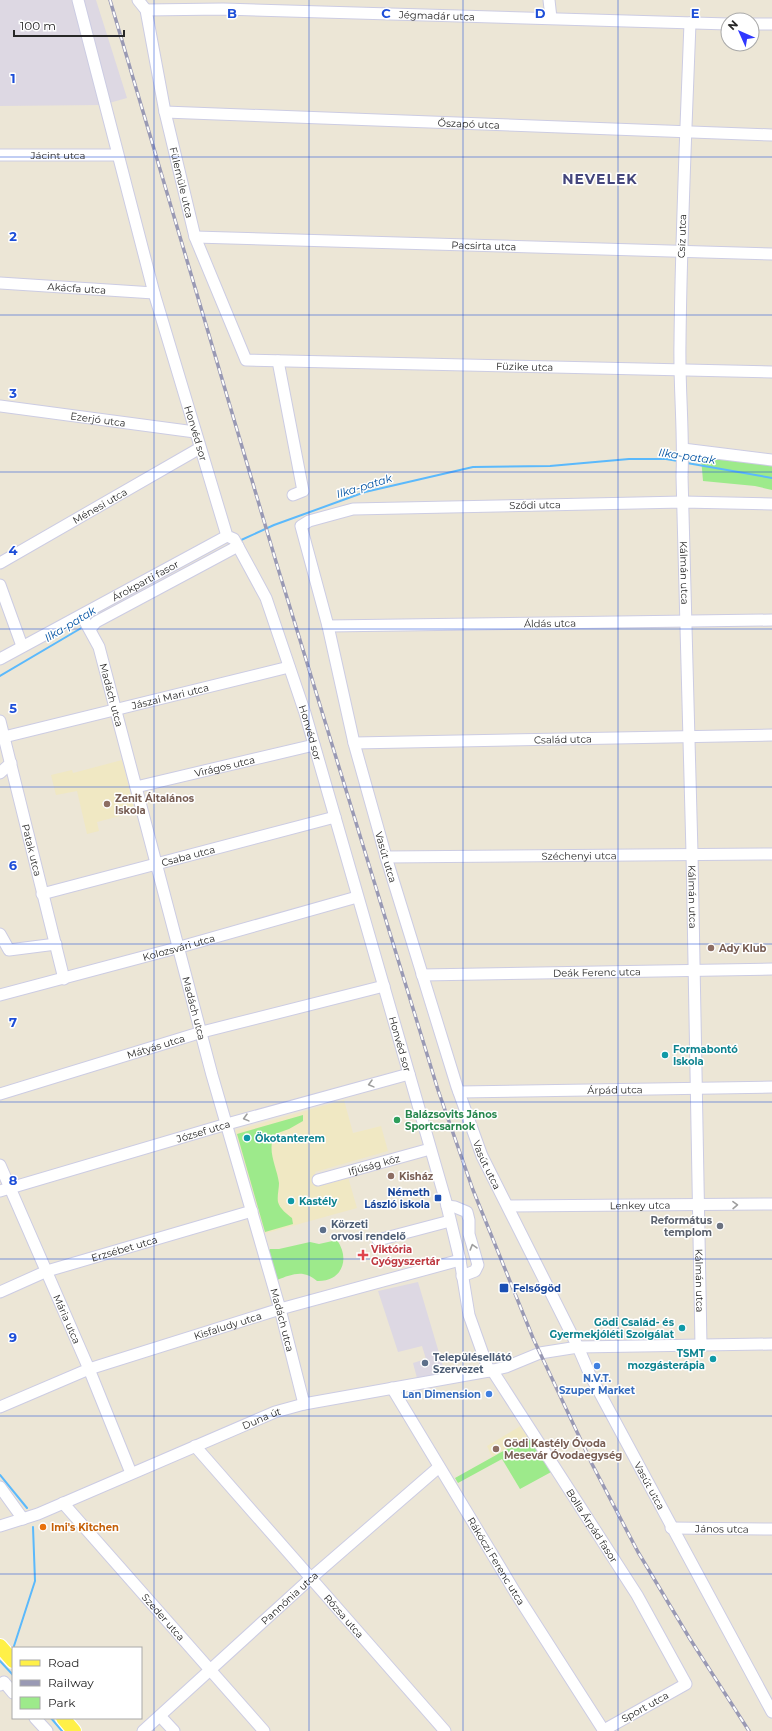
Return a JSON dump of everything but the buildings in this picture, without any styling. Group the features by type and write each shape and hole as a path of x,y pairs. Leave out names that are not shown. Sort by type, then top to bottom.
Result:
{"main road":[{"path":"64,1719 74,1731"}],"street":[{"name":"Honvéd sor","path":"78,0 104,106 154,294 195,432 234,541 266,598 314,745 447,1206 460,1260 469,1315 490,1370"},
{"name":"Fülemüle utca","path":"138,0 146,10 165,112 195,237 246,360"},
{"path":"549,0 551,18"},
{"name":"Jégmadár utca","path":"146,10 223,9 720,24"},
{"name":"Csíz utca","path":"683,453 679,370 681,253 690,23"},
{"path":"760,24 772,24"},
{"name":"Őszapó utca","path":"165,112 686,133 772,135"},
{"name":"Jácint utca","path":"0,155 117,155"},
{"name":"Pacsirta utca","path":"195,237 681,253 772,254"},
{"name":"Akácfa utca","path":"0,283 154,294"},
{"name":"Füzike utca","path":"246,360 772,372"},
{"path":"278,360 303,491 293,496"},
{"name":"Ezerjó utca","path":"0,406 195,432"},
{"name":"Ménesi utca","path":"0,563 200,448"},
{"path":"683,453 772,460"},
{"name":"Kálmán utca","path":"683,453 682,476 692,853 695,1088 701,1345"},
{"name":"Sződi utca","path":"301,526 309,521 353,508 683,502 772,504"},
{"name":"Vasút utca","path":"301,526 328,626 354,743 386,857 459,1092 482,1156 578,1347 590,1375 671,1528 772,1712"},
{"name":"Árokparti fasor","path":"86,623 96,622 234,541"},
{"name":"Árokparti fasor","path":"0,660 22,646 86,623 234,541"},
{"path":"0,585 22,646"},
{"name":"Áldás utca","path":"328,626 772,620"},
{"name":"Madách utca","path":"86,623 99,647 156,864 227,1124 280,1309 304,1404"},
{"name":"Jászai Mari utca","path":"4,737 289,667"},
{"name":"Patak utca","path":"0,721 64,979"},
{"name":"Család utca","path":"354,743 688,738 772,735"},
{"name":"Virágos utca","path":"136,787 314,745"},
{"path":"0,773 10,763"},
{"name":"Csaba utca","path":"42,894 335,818"},
{"name":"Széchenyi utca","path":"386,857 692,853 772,854"},
{"name":"Kolozsvári utca","path":"0,995 64,979 357,897"},
{"path":"0,934 9,950 56,944"},
{"name":"Deák Ferenc utca","path":"422,974 772,969"},
{"name":"Mátyás utca","path":"0,1094 202,1032 384,986"},
{"name":"József utca","path":"0,1192 11,1187 227,1124 409,1074"},
{"name":"Árpád utca","path":"459,1092 772,1087"},
{"name":"Ifjúság köz","path":"318,1180 430,1148"},
{"name":"Mária utca","path":"0,1165 11,1187 89,1369 131,1474"},
{"name":"Lenkey utca","path":"508,1206 698,1206 772,1204"},
{"path":"447,1206 455,1207 467,1212 469,1220 469,1234 478,1265 475,1271 462,1276"},
{"name":"Erzsébet utca","path":"0,1292 47,1271 252,1211"},
{"path":"378,1240 450,1221"},
{"name":"Kisfaludy utca","path":"0,1407 89,1369 280,1309 460,1260"},
{"name":"Duna út","path":"0,1526 30,1517 276,1412 304,1404 490,1370 536,1355 578,1347 772,1344"},
{"name":"Bolla Árpád fasor","path":"490,1370 547,1453 637,1595 686,1684"},
{"name":"Rákóczi Ferenc utca","path":"392,1388 515,1592 604,1731"},
{"name":"Rózsa utca","path":"195,1446 445,1731"},
{"name":"Pannónia utca","path":"143,1731 311,1578 439,1467"},
{"path":"0,1487 30,1517"},
{"name":"Szeder utca","path":"63,1503 264,1731"},
{"name":"János utca","path":"671,1528 772,1529"},
{"path":"2,1683 12,1692"},
{"name":"Sport utca","path":"604,1731 686,1684"},
{"path":"160,1716 174,1731"},
{"path":"36,1719 46,1731"}],"shaded area":[{"path":"0,0 96,0 127,98 102,105 0,106"},
{"name":"Zenit Általános Iskola","path":"122,760 135,812 97,822 99,831 87,834 77,791 56,795 51,775 72,770 73,773"},
{"path":"344,1100 353,1133 381,1126 388,1151 315,1172 319,1186 348,1177 357,1208 263,1234 234,1131"},
{"path":"418,1282 445,1373 417,1378 413,1363 426,1359 422,1346 398,1352 378,1291"},
{"path":"522,1425 530,1436 492,1457 487,1446"}],"green space":[{"path":"701,457 772,464 772,490 755,486 703,481"},
{"path":"303,1115 303,1121 289,1129 275,1134 272,1146 273,1158 279,1183 278,1202 282,1209 292,1218 293,1224 265,1232 237,1134"},
{"path":"337,1240 343,1255 343,1262 338,1274 332,1278 317,1281 307,1275 298,1274 277,1280 268,1251 270,1249 279,1249 310,1242 319,1244"},
{"path":"530,1436 553,1471 520,1489 502,1459 458,1483 455,1478"}],"waterway":[{"name":"Ilka-patak","path":"239,541 274,525 365,492 473,467 550,466 629,459 666,459 678,461"},
{"name":"Ilka-patak","path":"687,463 772,478"},
{"name":"Ilka-patak","path":"0,676 83,627"},
{"name":"Ilka-patak","path":"0,1475 27,1508"},
{"name":"Ilka-patak","path":"14,1646 35,1581 33,1527"},
{"name":"Ilka-patak","path":"0,1661 12,1674"},
{"name":"Ilka-patak","path":"52,1719 62,1731"}],"railway":[{"path":"110,0 277,565 438,1090 473,1190 533,1338 592,1464 638,1552 690,1639 749,1731"}],"place":[{"name":"Zenit Általános Iskola","path":"107,804"},
{"name":"Ady Klub","path":"711,948"},
{"name":"Formabontó Iskola","path":"665,1055"},
{"name":"Balázsovits János Sportcsarnok","path":"397,1120"},
{"name":"Ökotanterem","path":"247,1138"},
{"name":"Kisház","path":"391,1176"},
{"name":"Németh László iskola","path":"438,1198"},
{"name":"Kastély","path":"291,1201"},
{"name":"Református templom","path":"720,1226"},
{"name":"Körzeti orvosi rendelő","path":"323,1230"},
{"name":"Viktória Gyógyszertár","path":"363,1255"},
{"name":"Felsőgöd","path":"504,1288"},
{"name":"Gödi Család- és Gyermekjóléti Szolgálat","path":"682,1328"},
{"name":"TSMT mozgásterápia","path":"713,1359"},
{"name":"Településellátó Szervezet","path":"425,1363"},
{"name":"N.V.T. Szuper Market","path":"597,1366"},
{"name":"Lan Dimension","path":"489,1394"},
{"name":"Gödi Kastély Óvoda Mesevár Óvodaegység","path":"496,1449"},
{"name":"Imi's Kitchen","path":"43,1527"}],"district":[{"name":"NEVELEK","path":"600,179"}]}
